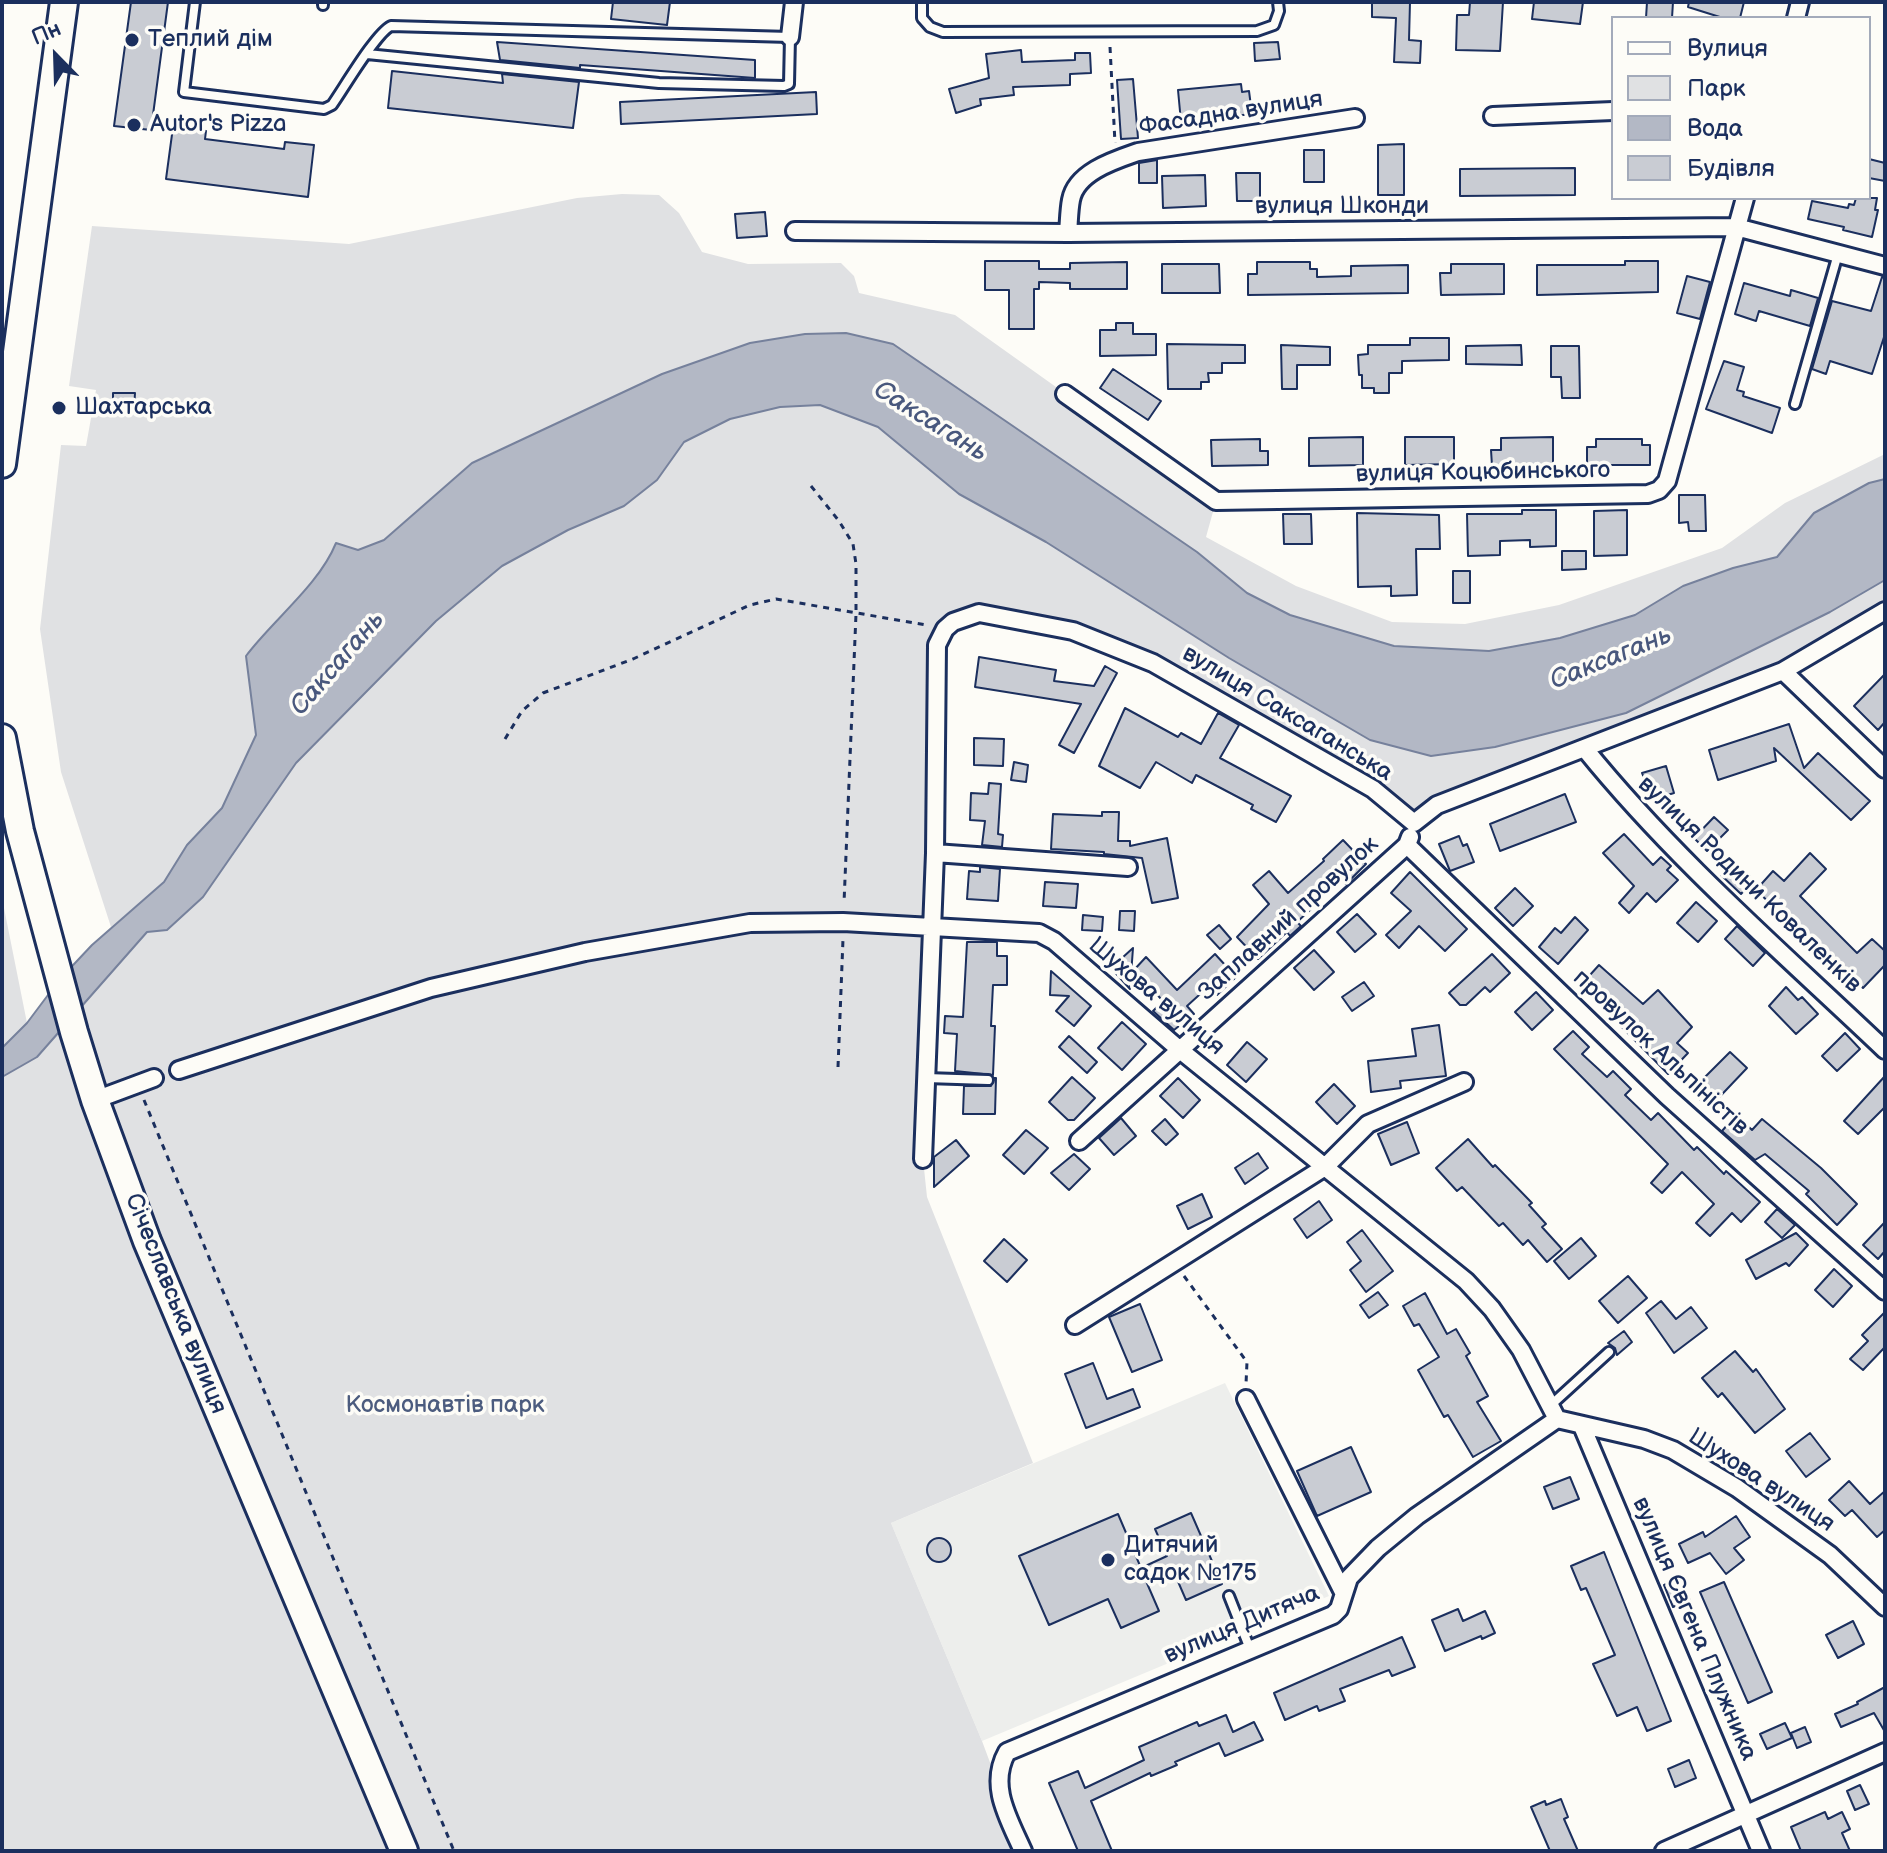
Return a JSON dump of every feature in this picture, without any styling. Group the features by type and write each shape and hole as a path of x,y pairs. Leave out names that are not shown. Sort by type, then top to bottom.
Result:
{"main road":[{"path":"2,464 64,2"},
{"name":"Січеславська вулиця","path":"2,738 20,831 95,1100 147,1241 404,1851"}],"street":[{"path":"790,37 794,2"},
{"path":"1493,116 1611,111"},
{"name":"Фасадна вулиця","path":"1068,233 1071,197 1078,183 1116,159 1138,152 1355,118"},
{"name":"вулиця Коцюбинського","path":"1065,394 1216,501 1648,494 1659,490 1667,481 1744,200"},
{"name":"вулиця Шконди","path":"795,231 1068,233 1736,227 1885,266"},
{"path":"1414,823 1437,805 1783,671 1885,611"},
{"name":"вулиця Саксаганська","path":"945,629 962,617 979,613 1073,631 1153,663 1373,789 1414,823"},
{"path":"923,1159 935,853 937,645 945,629"},
{"path":"1783,671 1885,769"},
{"name":"вулиця Родини Коваленків","path":"1585,749 1623,796 1683,858 1885,1050"},
{"name":"Заплавний провулок","path":"1079,1141 1407,845 1414,823"},
{"name":"провулок Альпіністів","path":"1407,845 1667,1096 1885,1291"},
{"path":"935,853 1128,867"},
{"name":"Шухова вулиця","path":"179,1070 431,988 585,952 750,923 843,922 1039,933 1047,936 1180,1050 1466,1281 1492,1309 1521,1350 1554,1412 1582,1426 1644,1439 1673,1450 1726,1481 1830,1555 1885,1607"},
{"path":"95,1100 146,1081"},
{"path":"1075,1325 1325,1167 1368,1124 1464,1082"},
{"path":"1246,1399 1343,1592"},
{"name":"вулиця Дитяча","path":"1023,1851 1000,1796 998,1778 1007,1752 1333,1615 1339,1609 1349,1578 1358,1567 1417,1516 1554,1412"},
{"name":"вулиця Євгена Плужника","path":"1582,1426 1761,1851"},
{"path":"1664,1851 1885,1752"}],"lane":[{"path":"195,2 184,92 329,108 367,54 384,30 391,26 790,37 789,84 784,86 659,83 367,54"},
{"path":"922,2 922,18 930,27 943,32 1257,31 1274,25 1279,11 1278,2"},
{"path":"1795,404 1838,254"},
{"path":"926,1078 988,1080"},
{"path":"1554,1412 1609,1352"},
{"path":"1229,1596 1250,1649"}],"path":[{"path":"1109,31 1116,159"},
{"path":"811,486 853,544 856,614 838,1067"},
{"path":"505,739 522,711 543,693 633,659 750,605 776,599 945,629"},
{"path":"146,1081 454,1851"},
{"path":"1175,1263 1247,1362 1246,1399"}],"shaded area":[{"name":"Дитячий садок №175","path":"1225,1383 1329,1596 982,1741 891,1523"}],"green space":[{"path":"659,195 679,213 702,252 748,264 841,263 854,276 859,293 955,315 1216,501 1206,537 1296,586 1392,622 1465,624 1559,605 1722,548 1785,503 1885,454 1885,479 1869,483 1795,539 1777,557 1733,568 1683,586 1635,615 1560,638 1489,651 1394,646 1290,615 1247,593 1197,552 893,344 846,333 805,334 662,374 472,462 384,540 358,550 336,544 319,574 246,656 256,735 222,808 187,845 164,882 111,927 61,772 40,629 61,445 86,446 96,390 69,386 92,226 349,244 577,198"},
{"name":"Космонавтів парк","path":"820,405 878,427 959,493 1046,542 1229,658 1735,658 1829,612 1885,580 1885,611 1783,671 1414,823 1153,663 1073,631 980,613 945,629 923,1159 927,1197 1033,1463 891,1523 982,1741 1023,1851 2,1851 2,1077 37,1057 147,931 203,897 296,763 436,621 502,566 568,530 624,506 657,480 684,442 730,419 780,407"},
{"path":"2,898 27,1023 2,1048"}],"water":[{"name":"Саксагань","path":"846,333 893,344 1197,552 1247,593 1290,615 1394,646 1489,651 1560,638 1635,615 1683,586 1733,568 1777,557 1814,513 1869,483 1885,479 1885,580 1830,612 1626,713 1495,747 1431,756 1370,740 1229,658 1046,542 959,494 878,427 820,405 780,407 730,419 684,442 657,480 624,506 568,530 502,566 436,621 296,763 203,897 167,930 147,932 37,1057 2,1077 2,1048 92,945 164,882 187,845 222,808 256,735 246,656 319,573 336,543 358,550 384,540 472,463 662,374 750,343 805,334"}],"building":[{"path":"131,2 168,2 151,130 114,126"},
{"path":"613,2 670,2 667,25 611,19"},
{"path":"1372,2 1410,2 1409,40 1421,41 1420,63 1394,62 1396,18 1372,17"},
{"path":"1470,2 1503,2 1500,51 1456,50 1457,15 1469,15"},
{"path":"1534,2 1583,2 1580,24 1532,19"},
{"path":"1647,2 1673,2 1672,16 1646,16"},
{"path":"1689,2 1744,2 1740,16 1717,16 1688,7"},
{"path":"497,42 755,60 755,78 500,60"},
{"path":"1278,42 1280,59 1255,61 1254,43"},
{"path":"1021,50 1022,62 1075,60 1075,53 1090,53 1091,73 1070,74 1070,85 1013,87 1014,95 980,99 981,105 956,113 949,89 989,78 986,54"},
{"path":"392,71 503,83 502,74 579,82 573,128 388,108"},
{"path":"1133,79 1138,138 1121,139 1117,80"},
{"path":"1241,84 1242,92 1249,91 1252,114 1181,122 1178,90"},
{"path":"816,92 817,114 621,124 620,102"},
{"path":"173,127 206,131 205,139 284,149 285,142 314,145 308,197 166,179"},
{"path":"1404,144 1404,195 1378,195 1378,145"},
{"path":"1304,150 1324,150 1324,182 1304,182"},
{"path":"1157,160 1157,183 1139,183 1139,163"},
{"path":"1871,160 1885,163 1885,181 1871,178"},
{"path":"1575,168 1575,195 1460,196 1460,169"},
{"path":"1236,173 1260,173 1260,201 1237,201"},
{"path":"1205,175 1206,206 1163,208 1162,176"},
{"path":"1877,198 1875,210 1878,210 1872,237 1808,219 1812,201 1848,208 1849,204 1854,205 1855,200"},
{"path":"765,212 767,236 737,238 735,214"},
{"path":"985,261 1039,261 1039,269 1070,269 1070,263 1127,262 1127,289 1070,289 1070,283 1039,282 1039,289 1034,289 1034,329 1009,329 1009,290 985,290"},
{"path":"1625,261 1658,261 1658,292 1537,295 1537,265 1625,265"},
{"path":"1257,262 1310,262 1310,269 1317,269 1317,277 1351,276 1351,266 1408,265 1408,293 1248,295 1248,274 1257,274"},
{"path":"1162,264 1219,264 1220,293 1162,293"},
{"path":"1451,264 1504,264 1504,294 1441,295 1440,273 1451,273"},
{"path":"1687,276 1710,282 1700,319 1677,313"},
{"path":"1882,277 1885,278 1885,334 1872,374 1830,361 1826,374 1812,369 1832,301 1871,311"},
{"path":"1744,283 1790,296 1791,290 1818,298 1810,326 1759,311 1756,321 1735,314"},
{"path":"1116,323 1133,323 1133,334 1156,334 1156,355 1100,356 1100,330 1116,330"},
{"path":"1410,338 1449,338 1449,360 1402,361 1402,373 1389,373 1389,393 1374,393 1374,388 1362,388 1358,355 1368,354 1368,345 1410,345"},
{"path":"1167,344 1245,345 1245,363 1222,363 1222,373 1208,373 1209,382 1201,382 1201,389 1168,389"},
{"path":"1281,345 1330,347 1330,365 1297,365 1297,389 1282,389"},
{"path":"1521,345 1522,365 1466,364 1466,346"},
{"path":"1551,346 1579,346 1580,398 1562,398 1561,377 1551,377"},
{"path":"1724,361 1744,367 1737,390 1744,392 1743,396 1780,408 1772,433 1706,409"},
{"path":"1113,369 1161,401 1148,420 1100,388"},
{"path":"113,393 135,393 134,410 113,410"},
{"path":"1363,437 1363,465 1309,466 1309,438"},
{"path":"1405,437 1454,437 1454,464 1405,465"},
{"path":"1553,437 1553,465 1492,466 1491,450 1501,450 1501,438"},
{"path":"1260,439 1260,451 1268,451 1268,465 1212,466 1211,440"},
{"path":"1596,439 1642,439 1642,445 1650,445 1650,465 1587,465 1587,447 1596,447"},
{"path":"1679,495 1705,495 1706,531 1689,531 1688,522 1679,523"},
{"path":"1522,510 1556,510 1556,546 1530,547 1530,540 1500,541 1500,555 1468,556 1467,514 1522,514"},
{"path":"1627,510 1627,555 1594,556 1594,511"},
{"path":"1357,513 1439,515 1440,549 1416,549 1417,595 1391,596 1391,586 1358,587"},
{"path":"1283,514 1311,514 1312,544 1284,544"},
{"path":"1562,551 1586,551 1586,569 1562,570"},
{"path":"1453,571 1470,571 1470,603 1453,603"},
{"path":"979,657 1056,670 1054,681 1094,686 1105,666 1117,673 1074,753 1059,745 1081,704 975,687"},
{"path":"1885,674 1885,722 1878,730 1854,706"},
{"path":"1125,708 1178,737 1181,733 1201,744 1218,713 1239,725 1220,758 1291,796 1276,822 1251,809 1253,805 1196,775 1192,783 1156,762 1140,788 1099,766"},
{"path":"1789,724 1804,768 1818,753 1870,801 1851,820 1774,748 1776,761 1718,780 1709,750"},
{"path":"974,738 1004,739 1003,766 974,765"},
{"path":"1014,762 1028,765 1026,782 1011,780"},
{"path":"1666,766 1674,793 1645,802 1643,799 1650,793 1642,773"},
{"path":"989,783 1001,784 998,834 1003,835 1002,847 982,845 985,821 970,820 971,793 988,794"},
{"path":"1565,794 1576,822 1500,851 1490,824"},
{"path":"1102,812 1119,812 1118,841 1130,841 1130,846 1167,838 1178,898 1152,903 1142,858 1051,849 1053,814 1102,816"},
{"path":"1714,817 1728,830 1707,851 1694,838"},
{"path":"1624,834 1653,865 1661,857 1671,866 1667,870 1678,880 1656,902 1647,893 1629,913 1619,903 1634,886 1603,853"},
{"path":"1459,836 1463,846 1467,844 1474,862 1450,871 1439,844"},
{"path":"1343,840 1366,864 1346,884 1338,876 1316,895 1321,900 1297,922 1301,926 1290,936 1287,932 1258,959 1237,937 1269,904 1253,885 1269,871 1288,893"},
{"path":"1810,853 1826,869 1800,896 1857,953 1872,939 1885,951 1885,965 1863,988 1756,890 1773,871 1784,881"},
{"path":"1733,862 1754,880 1741,894 1721,875"},
{"path":"980,867 1000,869 998,901 967,899 969,871 980,872"},
{"path":"1410,872 1467,929 1445,951 1419,926 1399,948 1386,935 1411,911 1391,893"},
{"path":"1045,882 1078,884 1076,908 1043,906"},
{"path":"1515,888 1533,906 1513,926 1495,908"},
{"path":"1696,902 1717,921 1698,942 1677,923"},
{"path":"1120,911 1135,911 1134,931 1119,930"},
{"path":"1357,914 1376,934 1355,952 1337,932"},
{"path":"1083,915 1103,917 1102,931 1082,930"},
{"path":"1575,917 1588,930 1558,964 1539,947 1555,928 1561,933"},
{"path":"1219,925 1231,939 1220,949 1207,935"},
{"path":"1737,926 1765,953 1753,966 1725,939"},
{"path":"967,942 997,942 997,956 1007,956 1007,985 993,985 993,1075 955,1071 957,1034 944,1033 945,1016 963,1017"},
{"path":"1133,948 1130,989 1111,968"},
{"path":"1314,950 1334,972 1314,990 1294,968"},
{"path":"1215,954 1236,977 1217,995 1209,986 1187,1006 1194,1014 1174,1030 1153,1011 1163,1001 1134,970 1146,957 1177,990"},
{"path":"1492,954 1510,973 1490,992 1485,987 1466,1005 1460,1005 1449,993"},
{"path":"1599,965 1643,1004 1658,990 1692,1027 1677,1043 1688,1053 1668,1074 1615,1020 1617,1018 1581,985"},
{"path":"1051,971 1091,1006 1074,1026 1056,1011 1069,996 1050,995"},
{"path":"1364,982 1374,996 1352,1011 1342,997"},
{"path":"1786,987 1798,1000 1802,997 1818,1014 1796,1034 1769,1006"},
{"path":"1536,992 1553,1010 1532,1030 1515,1012"},
{"path":"1122,1022 1146,1044 1122,1070 1098,1048"},
{"path":"1439,1025 1446,1076 1400,1081 1401,1088 1371,1092 1368,1061 1416,1056 1412,1029"},
{"path":"1573,1031 1589,1047 1582,1054 1607,1077 1613,1071 1631,1089 1625,1095 1651,1120 1658,1113 1694,1150 1697,1147 1724,1174 1726,1171 1760,1202 1741,1222 1732,1213 1710,1236 1696,1223 1714,1204 1682,1172 1662,1193 1651,1183 1668,1164 1554,1049"},
{"path":"1845,1033 1860,1049 1837,1071 1822,1056"},
{"path":"1069,1036 1097,1062 1087,1073 1059,1047"},
{"path":"1247,1042 1267,1059 1246,1082 1227,1065"},
{"path":"1730,1052 1747,1068 1709,1108 1691,1091"},
{"path":"1885,1076 1885,1107 1858,1134 1844,1121"},
{"path":"1072,1077 1095,1098 1074,1120 1068,1120 1049,1102"},
{"path":"994,1078 995,1114 963,1114 964,1086 991,1086"},
{"path":"1178,1078 1200,1100 1183,1118 1160,1096"},
{"path":"1334,1084 1355,1106 1337,1124 1316,1102"},
{"path":"1736,1115 1752,1130 1762,1119 1821,1168 1857,1204 1837,1225 1806,1194 1809,1191 1765,1154 1755,1160 1722,1131"},
{"path":"1121,1118 1136,1136 1114,1155 1099,1138"},
{"path":"1165,1119 1178,1134 1166,1145 1152,1131"},
{"path":"1407,1122 1419,1153 1391,1165 1378,1134"},
{"path":"1026,1130 1048,1148 1024,1174 1003,1155"},
{"path":"1468,1139 1532,1203 1529,1205 1546,1224 1542,1227 1562,1249 1547,1262 1528,1240 1523,1245 1503,1223 1499,1226 1462,1187 1457,1191 1436,1168"},
{"path":"956,1140 969,1156 934,1187 934,1157"},
{"path":"1258,1153 1268,1168 1245,1184 1235,1168"},
{"path":"1074,1154 1090,1169 1069,1190 1051,1173"},
{"path":"1202,1194 1212,1217 1188,1229 1177,1206"},
{"path":"1319,1201 1332,1220 1307,1238 1294,1219"},
{"path":"1777,1209 1795,1225 1782,1238 1765,1222"},
{"path":"1885,1222 1885,1251 1878,1259 1863,1245"},
{"path":"1362,1230 1393,1271 1366,1292 1350,1270 1361,1261 1347,1242"},
{"path":"1796,1233 1808,1245 1789,1266 1786,1263 1756,1279 1746,1260"},
{"path":"1581,1238 1596,1256 1569,1279 1554,1261"},
{"path":"1004,1239 1027,1260 1007,1282 984,1261"},
{"path":"1834,1269 1852,1286 1833,1307 1815,1290"},
{"path":"1628,1276 1647,1298 1618,1323 1599,1301"},
{"path":"1378,1292 1388,1305 1369,1318 1360,1305"},
{"path":"1425,1293 1447,1334 1456,1329 1470,1353 1466,1356 1488,1396 1477,1402 1501,1441 1473,1457 1448,1415 1444,1417 1418,1370 1439,1357 1419,1324 1414,1326 1403,1306"},
{"path":"1661,1301 1676,1319 1691,1307 1707,1328 1674,1353 1646,1313"},
{"path":"1140,1304 1162,1360 1132,1372 1109,1317"},
{"path":"1885,1312 1885,1347 1863,1370 1850,1359 1868,1341 1862,1335"},
{"path":"1624,1331 1632,1342 1617,1355 1615,1348 1608,1343"},
{"path":"1735,1351 1753,1372 1756,1369 1785,1409 1755,1433 1722,1393 1718,1397 1702,1378"},
{"path":"1093,1363 1107,1399 1133,1389 1140,1407 1086,1428 1065,1374"},
{"path":"1810,1433 1830,1459 1806,1477 1786,1451"},
{"path":"1351,1447 1371,1492 1317,1516 1297,1471"},
{"path":"1570,1477 1579,1499 1553,1509 1544,1487"},
{"path":"1849,1481 1870,1504 1885,1491 1885,1530 1877,1537 1852,1510 1845,1516 1829,1500"},
{"path":"1191,1513 1222,1584 1186,1600 1173,1570 1146,1581 1159,1611 1121,1628 1108,1599 1049,1625 1019,1556 1118,1514 1141,1568 1167,1556 1155,1529"},
{"path":"1736,1516 1750,1537 1734,1548 1744,1560 1726,1574 1710,1553 1688,1563 1679,1544 1703,1532 1705,1537"},
{"path":"939,1538 947,1542 951,1550 947,1558 939,1562 931,1558 927,1550 931,1542"},
{"path":"1604,1552 1671,1721 1647,1731 1637,1707 1617,1716 1593,1664 1615,1655 1586,1588 1581,1590 1571,1566"},
{"path":"1680,1578 1690,1600 1673,1607 1664,1585"},
{"path":"1724,1582 1772,1692 1748,1703 1700,1592"},
{"path":"1458,1609 1463,1621 1485,1611 1495,1633 1445,1651 1432,1620"},
{"path":"1853,1621 1864,1644 1838,1658 1826,1635"},
{"path":"1402,1637 1415,1667 1392,1676 1389,1670 1340,1689 1345,1701 1319,1711 1317,1706 1285,1720 1274,1693"},
{"path":"1885,1687 1885,1732 1874,1713 1841,1727 1835,1714"},
{"path":"1226,1715 1233,1732 1254,1722 1263,1740 1225,1756 1219,1743 1175,1762 1177,1765 1151,1776 1150,1773 1091,1801 1112,1851 1078,1851 1049,1783 1078,1771 1085,1788 1144,1760 1139,1747 1197,1722 1199,1726"},
{"path":"1785,1723 1792,1738 1767,1749 1760,1734"},
{"path":"1805,1727 1811,1742 1797,1748 1791,1733"},
{"path":"1689,1760 1696,1778 1675,1787 1668,1769"},
{"path":"1860,1785 1869,1804 1855,1810 1847,1791"},
{"path":"1561,1799 1568,1817 1564,1819 1578,1851 1550,1851 1531,1807"},
{"path":"1825,1812 1828,1819 1842,1812 1850,1829 1842,1833 1850,1851 1801,1851 1791,1827"}],"place":[{"name":"Теплий дім","path":"132,40"},
{"name":"Autor's Pizza","path":"134,125"},
{"name":"Шахтарська","path":"59,408"},
{"name":"Дитячий садок №175","path":"1108,1560"}]}
